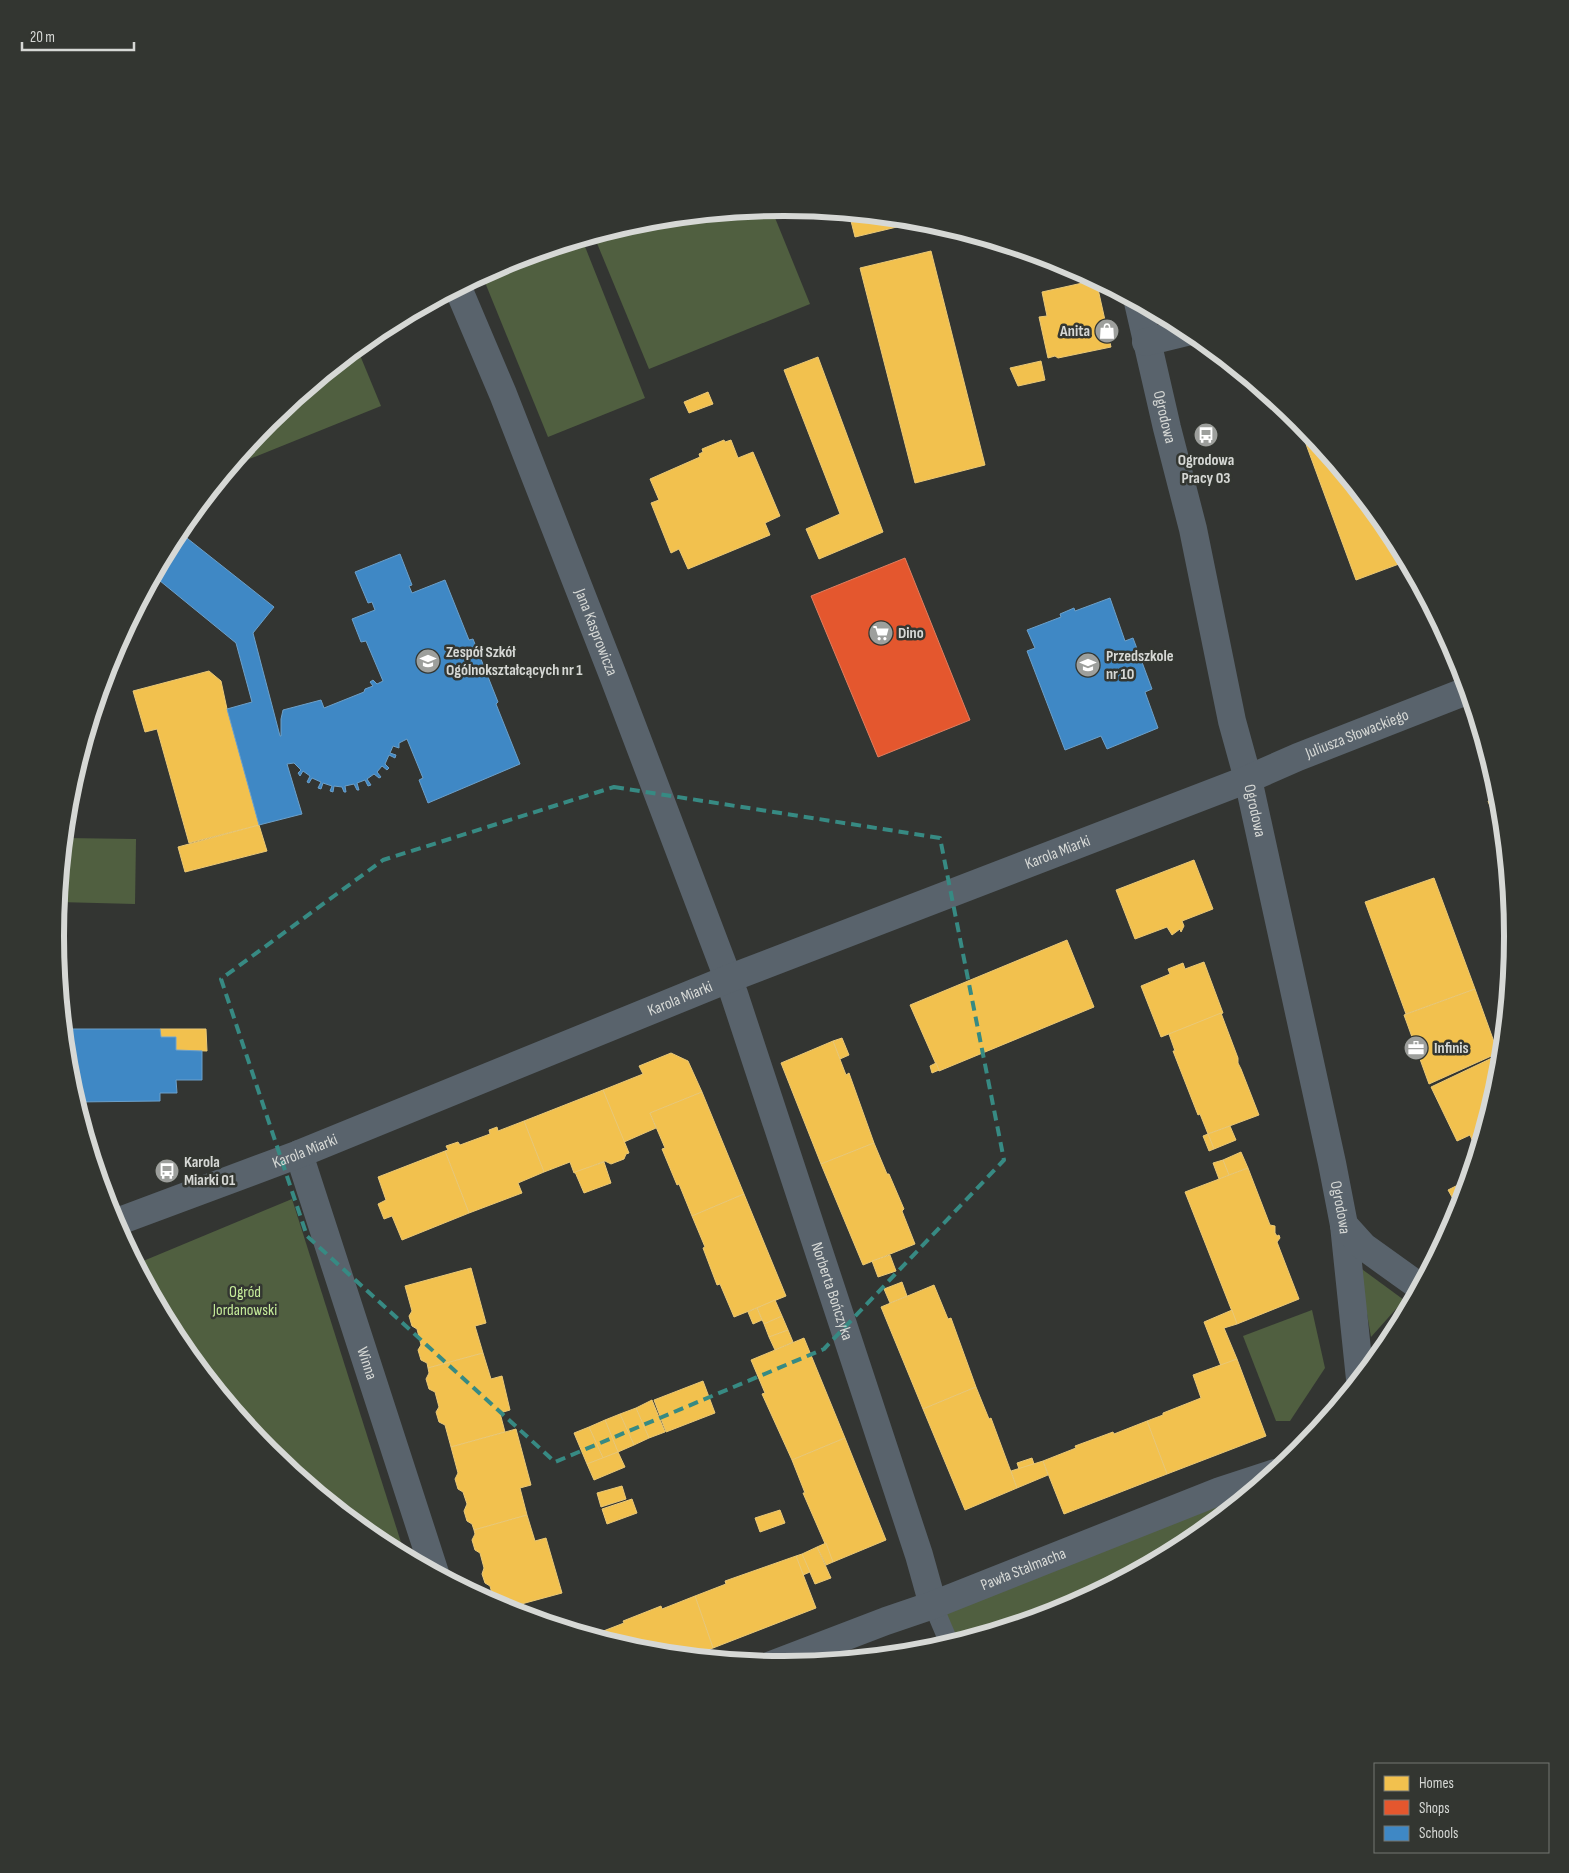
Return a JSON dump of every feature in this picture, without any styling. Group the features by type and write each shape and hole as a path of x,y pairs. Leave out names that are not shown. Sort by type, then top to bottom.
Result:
{"street":[{"name":"Jana Kasprowicza","path":"460,293 503,394 614,678 728,979"},
{"name":"Ogrodowa","path":"1139,309 1193,529 1232,721 1248,779 1344,1225 1363,1246 1416,1284"},
{"path":"1146,342 1180,334"},
{"name":"Juliusza Słowackiego","path":"1248,779 1298,756 1462,692"},
{"name":"Karola Miarki","path":"122,1220 299,1154 728,979 1248,779"},
{"name":"Norberta Bończyka","path":"728,979 919,1555 933,1605"},
{"name":"Winna","path":"299,1154 433,1565"},
{"path":"1344,1225 1359,1371"},
{"name":"Pawła Stalmacha","path":"792,1657 1255,1482"}],"lane":[{"path":"933,1605 947,1638"}],"highlighted area":[{"path":"614,787 940,838 1004,1160 824,1349 555,1462 307,1236 221,979 383,860"}],"green space":[{"path":"774,216 810,304 649,369 596,241 690,222 737,217"},
{"path":"584,244 645,398 548,437 485,282 553,254"},
{"path":"360,355 381,406 242,462 309,395"},
{"path":"71,838 136,839 135,904 65,902"},
{"name":"Ogród Jordanowski","path":"292,1199 403,1548 346,1508 309,1478 243,1412 185,1337 160,1297 142,1262"},
{"path":"1359,1267 1404,1300 1371,1337"},
{"path":"1312,1310 1325,1368 1290,1421 1276,1421 1243,1336"},
{"path":"1249,1487 1185,1536 1145,1561 1103,1583 1016,1619 947,1638 933,1605"}],"building: Homes":[{"path":"850,219 901,226 855,237"},
{"path":"931,251 985,465 915,483 860,268"},
{"path":"1086,282 1098,288 1111,347 1058,358 1055,356 1048,358 1039,317 1047,316 1042,292"},
{"path":"818,357 883,532 819,559 806,529 840,514 784,370"},
{"path":"1041,361 1045,380 1018,386 1010,368"},
{"path":"708,392 713,404 689,413 684,402"},
{"path":"1303,437 1356,498 1401,563 1356,580"},
{"path":"724,440 725,442 731,440 738,458 753,452 780,516 765,523 770,535 688,569 679,549 671,553 651,503 659,500 650,479 700,457 699,454 703,452 702,449"},
{"path":"209,671 221,681 259,825 189,843 157,729 145,732 133,691"},
{"path":"1492,800 1495,817 1494,817 1488,801"},
{"path":"259,825 267,851 185,872 178,847"},
{"path":"1194,860 1213,909 1182,921 1184,926 1181,932 1180,929 1172,935 1167,927 1135,939 1116,890"},
{"path":"1434,878 1475,989 1406,1014 1365,902"},
{"path":"1067,940 1094,1007 939,1071 910,1005"},
{"path":"1204,962 1223,1013 1161,1037 1141,986 1170,974 1168,969 1183,963 1185,969"},
{"path":"1475,989 1496,1048 1495,1054 1429,1084 1404,1015"},
{"path":"1221,1013 1238,1058 1238,1063 1259,1115 1208,1134 1200,1114 1198,1115 1173,1051 1175,1051 1169,1034"},
{"path":"160,1029 206,1029 207,1051 176,1050 176,1037 161,1037"},
{"path":"842,1038 849,1055 840,1059 833,1041"},
{"path":"833,1041 846,1075 849,1073 874,1143 821,1164 781,1063"},
{"path":"671,1053 688,1061 702,1092 650,1113 656,1128 624,1142 603,1090 643,1074 639,1066"},
{"path":"1492,1058 1494,1062 1491,1077 1474,1145 1470,1135 1457,1141 1431,1087"},
{"path":"936,1063 939,1070 932,1073 930,1066"},
{"path":"603,1090 629,1153 626,1154 624,1159 611,1164 605,1161 574,1173 570,1162 544,1172 524,1121"},
{"path":"702,1092 744,1194 692,1216 662,1149 665,1148 650,1113"},
{"path":"524,1121 544,1172 518,1183 522,1193 469,1213 445,1151 448,1150 446,1146 458,1142 460,1145 490,1134 489,1130 497,1127 498,1131"},
{"path":"1230,1126 1236,1140 1214,1149 1208,1134"},
{"path":"1208,1134 1214,1149 1209,1151 1203,1136"},
{"path":"874,1143 904,1209 902,1211 915,1244 863,1265 821,1164"},
{"path":"445,1151 469,1213 402,1240 392,1216 384,1219 378,1204 386,1200 378,1177"},
{"path":"1241,1152 1248,1168 1229,1175 1223,1160"},
{"path":"1223,1160 1229,1175 1219,1179 1213,1163"},
{"path":"604,1162 611,1183 584,1193 575,1172"},
{"path":"1248,1168 1270,1225 1275,1226 1275,1233 1277,1236 1279,1235 1280,1238 1277,1242 1299,1299 1237,1324 1185,1192"},
{"path":"1461,1183 1454,1201 1448,1190"},
{"path":"744,1194 786,1296 734,1317 720,1284 717,1285 703,1248 705,1247 692,1216"},
{"path":"890,1255 896,1271 878,1277 872,1261"},
{"path":"471,1268 486,1323 475,1326 483,1353 428,1368 427,1363 421,1360 418,1350 421,1345 417,1329 412,1326 409,1316 412,1311 405,1286"},
{"path":"902,1282 907,1296 890,1303 884,1289"},
{"path":"934,1285 948,1319 951,1318 976,1387 923,1409 881,1307"},
{"path":"775,1300 782,1316 764,1324 757,1308"},
{"path":"757,1308 762,1320 753,1324 748,1312"},
{"path":"1232,1310 1237,1324 1224,1328 1237,1359 1221,1366 1204,1322"},
{"path":"782,1316 788,1330 769,1337 764,1324"},
{"path":"788,1330 793,1342 775,1350 769,1337"},
{"path":"804,1338 845,1438 792,1460 762,1394 765,1393 751,1360"},
{"path":"483,1353 491,1379 502,1376 510,1410 500,1413 505,1432 451,1447 445,1425 439,1422 436,1412 439,1407 435,1392 429,1389 426,1379 429,1373 428,1368"},
{"path":"1237,1359 1266,1436 1167,1474 1147,1421 1201,1398 1193,1375"},
{"path":"703,1381 715,1413 666,1432 654,1400"},
{"path":"976,1387 989,1419 991,1418 1017,1488 965,1510 923,1409"},
{"path":"652,1400 665,1432 649,1438 636,1408"},
{"path":"636,1408 649,1438 634,1445 620,1414"},
{"path":"620,1414 634,1445 618,1452 605,1420"},
{"path":"605,1420 618,1452 603,1458 589,1427"},
{"path":"1147,1421 1167,1474 1064,1514 1043,1461 1076,1448 1075,1446"},
{"path":"589,1427 603,1458 587,1464 574,1433"},
{"path":"516,1429 531,1485 520,1488 527,1515 474,1530 472,1524 467,1521 464,1511 467,1504 463,1492 458,1489 455,1479 458,1473 451,1447"},
{"path":"845,1438 886,1540 833,1562 803,1493 805,1493 792,1460"},
{"path":"618,1452 625,1467 594,1480 587,1464"},
{"path":"1032,1458 1034,1464 1019,1469 1017,1463"},
{"path":"1043,1461 1048,1475 1017,1488 1011,1471"},
{"path":"622,1486 626,1499 601,1507 597,1493"},
{"path":"632,1499 637,1513 607,1524 602,1509"},
{"path":"780,1510 785,1523 760,1532 755,1518"},
{"path":"527,1515 535,1541 546,1538 562,1593 517,1605 492,1595 490,1586 485,1583 482,1574 484,1568 480,1553 475,1550 472,1540 475,1534 474,1530"},
{"path":"826,1543 833,1562 826,1565 817,1547"},
{"path":"817,1547 831,1578 815,1584 802,1554"},
{"path":"802,1554 810,1572 803,1575 796,1556"},
{"path":"796,1556 816,1608 713,1648 695,1596 726,1584 725,1581"},
{"path":"695,1596 713,1648 702,1652 690,1651 598,1633 661,1606 662,1609"}],"building: Shops":[{"name":"Dino","path":"905,558 970,720 878,757 811,596"}],"building: Schools":[{"name":"Zespół Szkół Ogólnokształcących nr 1","path":"185,536 274,607 253,633 280,736 283,710 321,700 324,708 364,692 365,689 373,686 370,682 373,680 377,684 383,681 366,641 361,642 352,619 375,610 372,602 368,603 355,572 400,554 412,585 409,586 412,593 445,580 469,640 473,639 520,764 428,803 419,780 423,778 407,739 399,743 399,748 393,746 390,753 396,755 395,758 389,755 385,764 389,768 387,770 382,766 377,772 381,777 379,778 374,774 367,779 371,785 368,786 365,780 357,783 359,790 357,790 354,784 345,786 346,792 344,792 342,787 334,786 333,792 330,791 332,786 323,783 321,789 318,788 321,782 312,778 309,783 307,782 310,776 303,771 300,776 298,773 301,770 294,763 287,764 302,814 259,825 227,709 252,702 236,643 158,579"},
{"name":"Przedszkole nr 10","path":"1110,598 1125,641 1133,638 1152,689 1145,692 1158,728 1107,749 1101,736 1065,750 1027,651 1035,648 1027,630 1061,617 1060,614 1074,608 1075,611"},
{"path":"70,1029 160,1029 161,1037 176,1037 176,1050 202,1051 202,1080 176,1080 177,1093 160,1093 160,1101 83,1102"}],"place":[{"name":"Anita","path":"1107,331"},
{"name":"Ogrodowa Pracy 03","path":"1206,435"},
{"name":"Dino","path":"881,633"},
{"name":"Zespół Szkół Ogólnokształcących nr 1","path":"428,661"},
{"name":"Przedszkole nr 10","path":"1088,665"},
{"name":"Infinis","path":"1416,1048"},
{"name":"Karola Miarki 01","path":"167,1171"}]}
